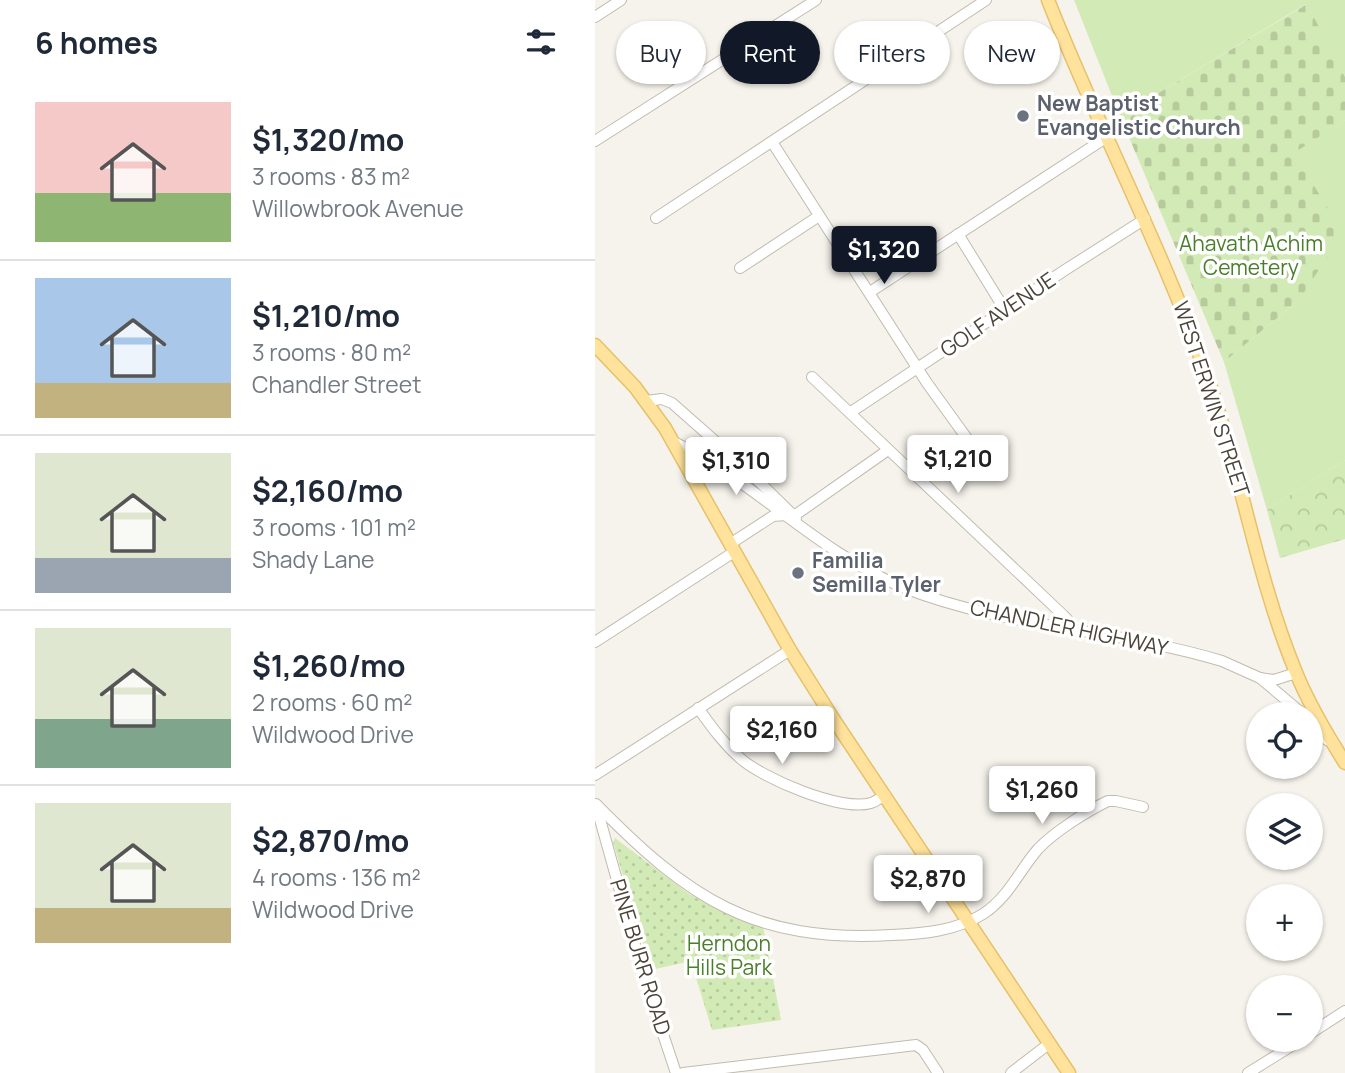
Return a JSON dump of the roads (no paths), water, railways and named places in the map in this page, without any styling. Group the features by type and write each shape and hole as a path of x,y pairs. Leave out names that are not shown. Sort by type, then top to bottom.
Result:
{"main road":[{"name":"WEST ERWIN STREET","path":"1048,0 1186,318 1219,410 1273,611 1296,673 1342,758"},
{"path":"595,345 646,401 674,442 790,650 1069,1073"}],"street":[{"path":"595,17 621,0"},
{"path":"656,218 986,0"},
{"path":"595,141 809,2"},
{"path":"870,292 1107,137"},
{"path":"772,142 918,369 971,444"},
{"path":"740,268 819,216"},
{"name":"GOLF AVENUE","path":"851,412 1145,219"},
{"path":"958,234 1005,310"},
{"path":"812,377 1063,615 1067,619 1067,628"},
{"name":"CHANDLER HIGHWAY","path":"646,401 662,399 672,403 740,463 788,516"},
{"name":"CHANDLER HIGHWAY","path":"674,442 720,467 845,557 902,587 957,605 1205,656 1260,678 1289,702"},
{"path":"595,642 732,548 773,516 788,516 888,450"},
{"path":"595,775 790,650"},
{"path":"1260,678 1274,680 1296,673"},
{"path":"698,708 720,738 741,760 778,782 822,798 846,803 870,803 885,795"},
{"path":"1323,736 1342,758"},
{"path":"596,802 649,857 673,876 739,915 810,933 893,935 954,928 969,922 999,901 1040,847 1059,832 1108,802 1116,801 1143,807"},
{"name":"PINE BURR ROAD","path":"596,802 644,977 676,1073"},
{"path":"1323,1025 1345,1011"},
{"path":"1011,1073 1050,1044"},
{"path":"683,1073 916,1045 923,1050 938,1073"},
{"path":"1248,1073 1282,1052"},
{"path":"774,1062 778,1073"}],"place":[{"name":"New Baptist Evangelistic Church","path":"1023,116"},
{"name":"Familia Semilla Tyler","path":"798,573"}],"park label":[{"name":"Ahavath Achim Cemetery","path":"1251,256"},
{"name":"Herndon Hills Park","path":"729,956"}]}
